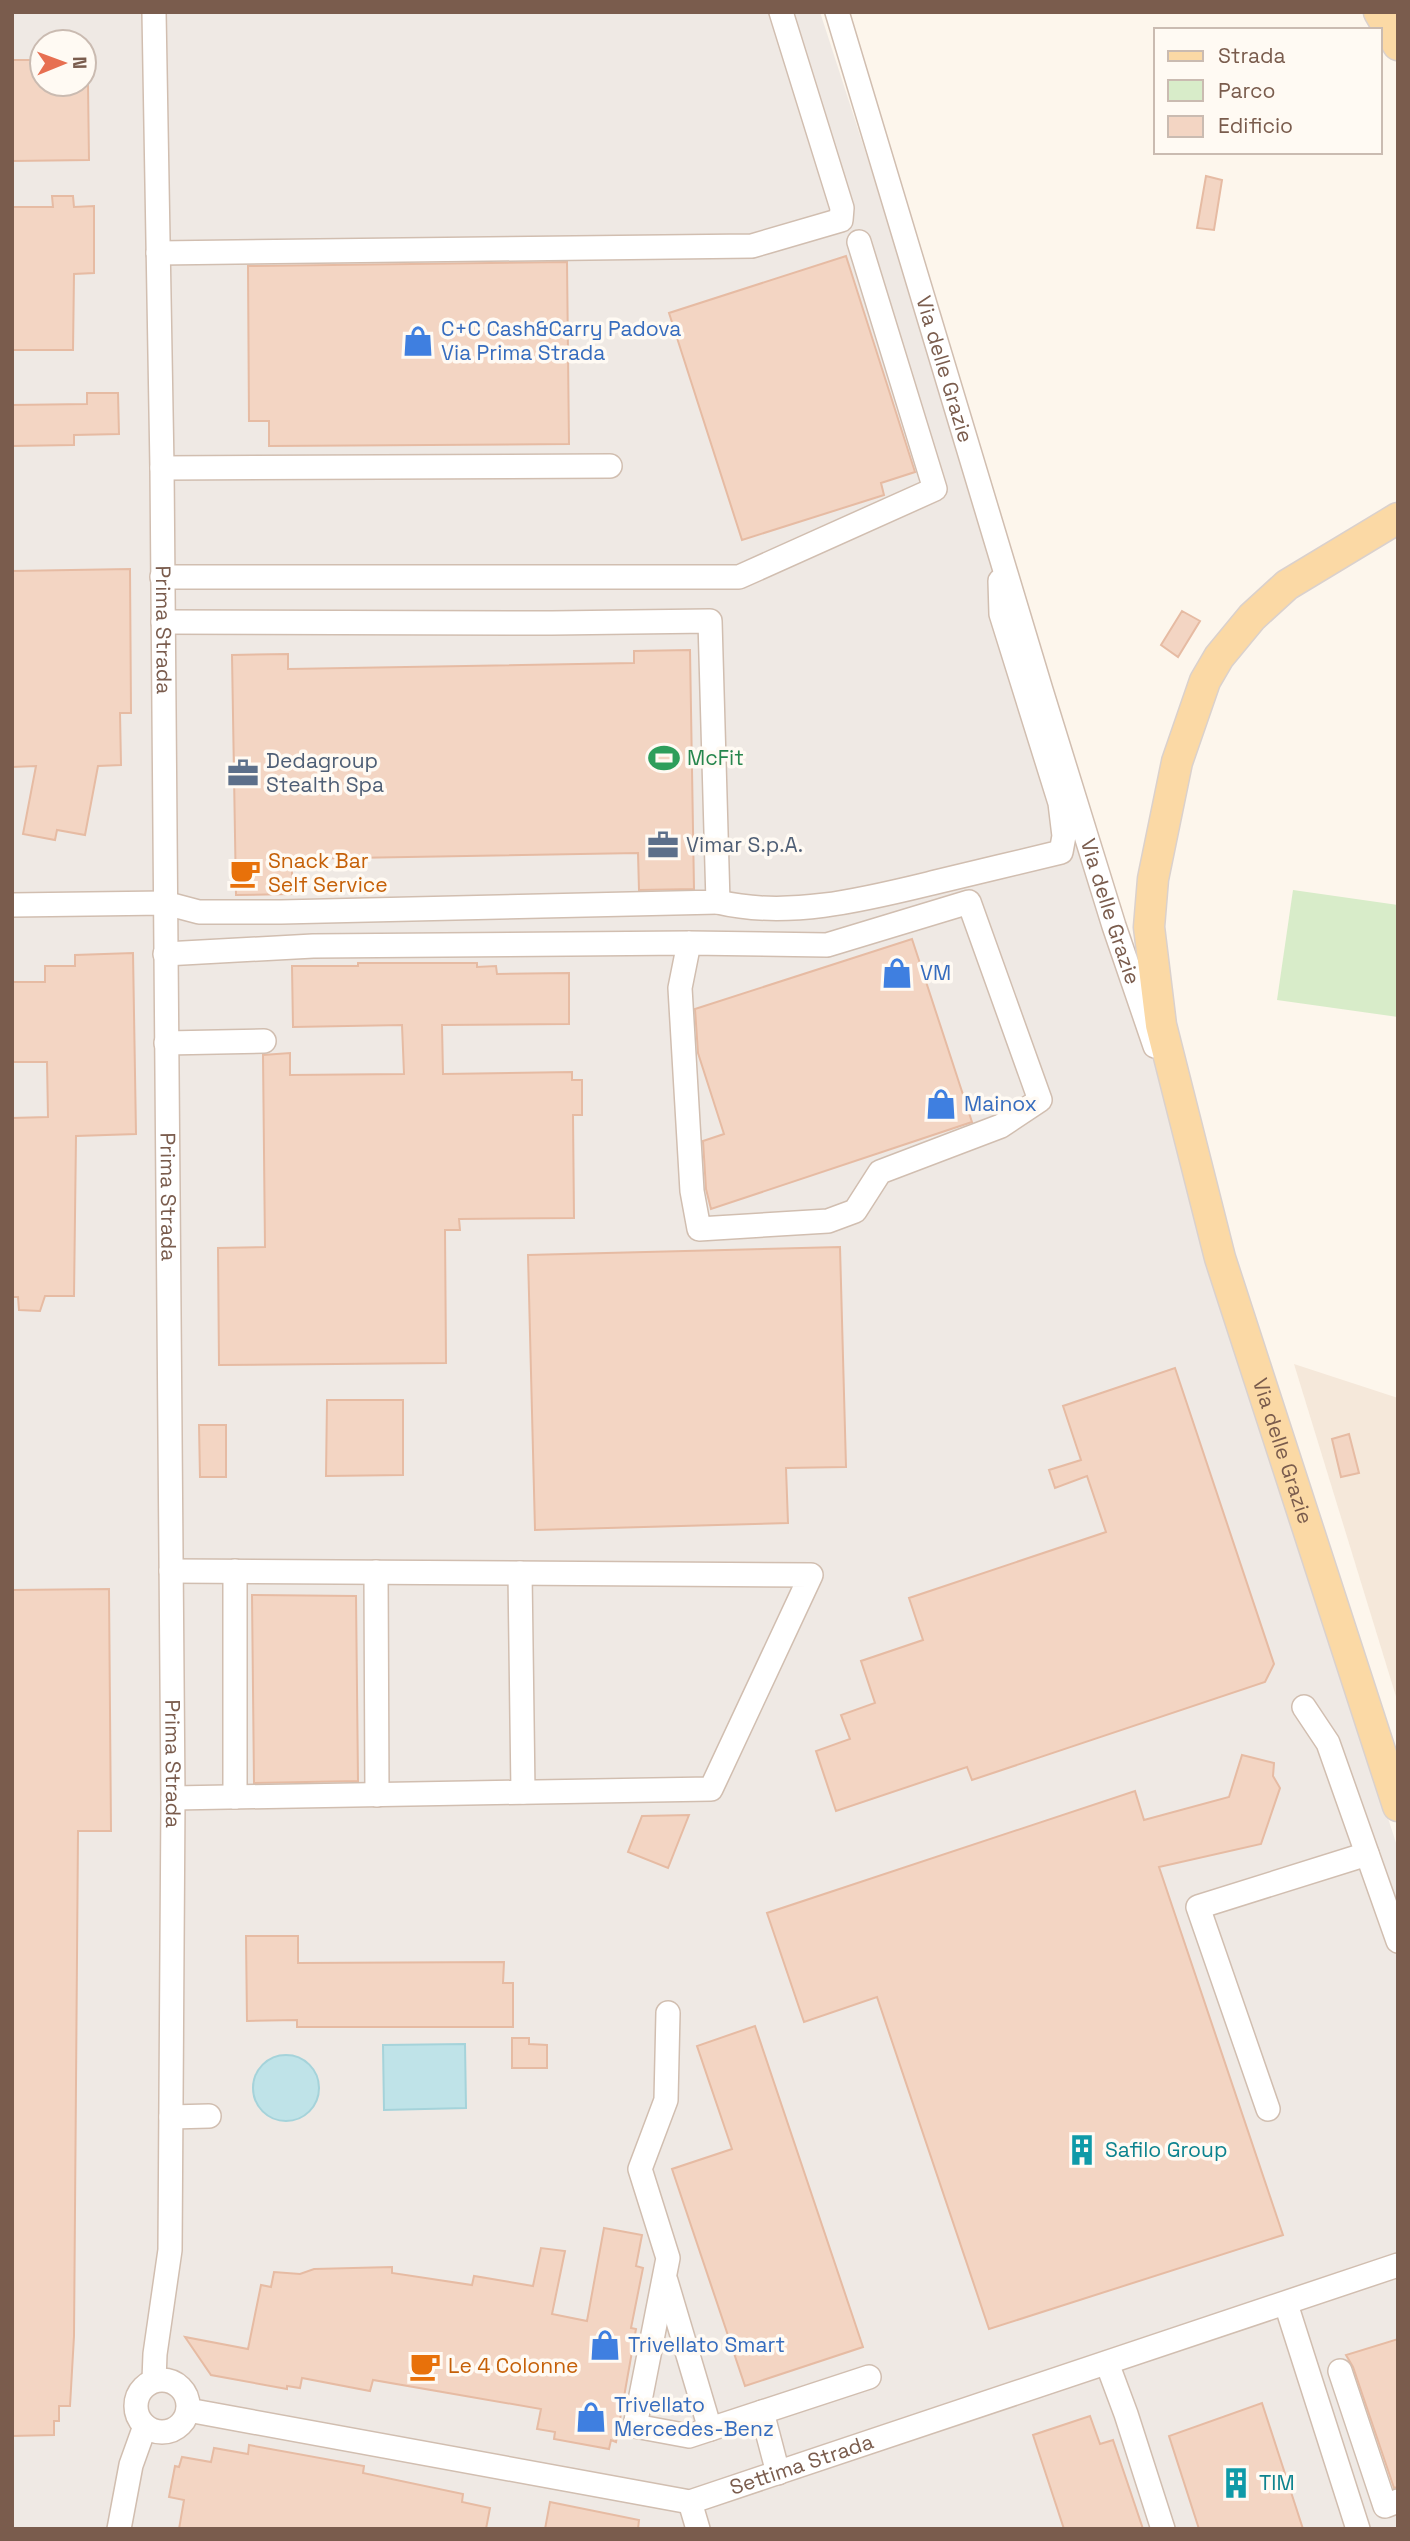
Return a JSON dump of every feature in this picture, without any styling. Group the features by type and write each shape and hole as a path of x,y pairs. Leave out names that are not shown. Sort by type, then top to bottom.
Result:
{"main road":[{"path":"1380,12 1398,45"},
{"path":"1192,1155 1161,1025 1149,927 1153,879 1185,735 1212,669 1252,617 1287,585 1398,519"},
{"name":"Via delle Grazie","path":"1192,1155 1220,1258 1398,1806"}],"street":[{"name":"Prima Strada","path":"154,12 162,468 173,1798 170,2250 155,2354 154,2380"},
{"path":"158,253 752,246 841,220 842,208 781,12"},
{"name":"Via delle Grazie","path":"837,12 1114,926 1192,1155"},
{"path":"162,577 739,577 935,489 859,242"},
{"path":"162,468 610,466"},
{"path":"12,905 165,903 199,912 718,902 747,909 867,899 1061,852 1064,836 1060,803 1001,614 1000,553"},
{"path":"163,622 710,621 718,902"},
{"path":"165,954 313,946 689,943 827,944 969,902 1040,1100 1001,1126 880,1172 855,1211 828,1222 699,1229 692,1191 680,988 689,943"},
{"path":"166,1042 264,1041"},
{"path":"171,1571 811,1575 711,1789 173,1798"},
{"path":"235,1571 235,1797"},
{"path":"376,1572 377,1795"},
{"path":"520,1573 523,1792"},
{"path":"1304,1707 1328,1743 1398,1941"},
{"path":"1268,2109 1198,1907 1367,1854"},
{"path":"668,2013 666,2100 640,2169 668,2258 635,2426 689,2436 869,2377"},
{"path":"171,2117 209,2116"},
{"name":"Settima Strada","path":"188,2410 690,2502 1398,2265"},
{"path":"665,2276 710,2428"},
{"path":"1286,2304 1359,2529"},
{"path":"1107,2363 1163,2529"},
{"path":"1340,2371 1385,2506 1398,2501"},
{"path":"154,2380 172,2381 180,2386 188,2402 188,2410 185,2419 172,2430 163,2432 145,2426 138,2418 136,2399 140,2390 154,2380"},
{"path":"762,2412 778,2473"},
{"path":"119,2529 131,2465 145,2426"},
{"path":"690,2502 698,2529"}],"shaded area":[{"path":"12,12 820,12 1157,1051 1227,1322 1398,1849 1398,2529 12,2529"},
{"path":"1294,1364 1398,1398 1398,1703"}],"green space":[{"path":"1293,890 1398,905 1398,1017 1277,1000"}],"water":[{"path":"465,2044 466,2108 384,2110 383,2045"},
{"path":"279,2055 293,2055 305,2060 314,2069 319,2088 317,2101 310,2112 293,2121 279,2121 267,2116 258,2107 253,2095 253,2081 258,2069 267,2060"}],"building":[{"path":"12,60 28,60 28,98 88,98 89,160 12,161"},
{"path":"1206,176 1222,180 1214,230 1197,228"},
{"path":"52,196 73,196 74,207 94,206 94,273 74,274 73,350 12,350 12,207 53,207"},
{"path":"846,256 915,472 881,483 884,495 742,540 669,313"},
{"name":"C+C Cash&Carry Padova Via Prima Strada","path":"567,262 569,444 269,446 269,421 249,421 248,266"},
{"path":"87,393 118,393 119,434 74,435 74,445 12,446 12,405 87,404"},
{"path":"130,569 131,713 120,713 121,765 98,766 85,835 57,830 55,840 23,834 36,766 12,767 12,571"},
{"path":"1182,611 1200,621 1178,657 1161,645"},
{"path":"690,650 694,889 639,890 638,853 292,859 292,894 236,895 232,655 288,654 288,669 634,663 634,651"},
{"path":"912,939 972,1122 711,1209 706,1189 703,1141 724,1134 698,1053 695,1009"},
{"path":"133,953 136,1134 76,1136 74,1296 45,1296 40,1311 19,1310 18,1297 12,1297 12,1118 48,1117 47,1062 12,1062 12,982 45,982 45,966 75,966 75,955"},
{"path":"358,963 477,963 477,967 496,966 497,974 569,973 569,1024 442,1025 443,1074 572,1072 572,1080 582,1080 582,1115 573,1115 574,1218 459,1219 460,1230 445,1230 446,1363 219,1365 218,1248 265,1247 263,1055 290,1053 290,1075 404,1074 402,1025 293,1027 292,966 358,966"},
{"path":"840,1247 846,1467 786,1468 788,1523 535,1530 528,1255"},
{"path":"1175,1368 1274,1664 1265,1682 972,1780 967,1767 836,1811 816,1751 850,1739 841,1715 875,1703 861,1661 923,1640 909,1598 1106,1532 1087,1476 1055,1488 1049,1470 1081,1460 1063,1406"},
{"path":"327,1400 403,1400 403,1475 326,1476"},
{"path":"199,1425 226,1425 226,1477 200,1477"},
{"path":"1349,1434 1359,1473 1341,1477 1332,1439"},
{"path":"109,1589 111,1831 78,1831 74,2336 70,2406 59,2406 59,2421 54,2421 54,2435 12,2436 12,1590"},
{"path":"252,1595 356,1596 358,1781 254,1783"},
{"path":"1242,1755 1274,1763 1273,1776 1280,1788 1261,1844 1159,1867 1283,2235 989,2329 877,1997 804,2022 767,1913 1135,1791 1144,1820 1229,1797"},
{"path":"689,1815 668,1868 628,1852 642,1816"},
{"path":"246,1936 298,1936 298,1963 504,1962 503,1983 513,1983 513,2027 297,2027 297,2020 247,2021"},
{"path":"755,2026 863,2347 745,2386 672,2169 732,2149 697,2046"},
{"path":"512,2038 529,2038 529,2044 547,2045 547,2068 512,2068"},
{"path":"604,2228 642,2235 636,2266 643,2268 631,2328 636,2329 616,2442 611,2440 609,2449 554,2439 555,2432 537,2429 541,2409 373,2380 370,2391 302,2378 300,2388 287,2386 287,2389 211,2375 185,2337 248,2349 261,2285 271,2287 274,2272 300,2274 314,2269 392,2267 392,2273 472,2285 474,2276 533,2286 541,2248 565,2251 552,2314 587,2321"},
{"path":"1398,2339 1398,2487 1394,2488 1353,2367 1346,2355"},
{"name":"TIM","path":"1262,2403 1303,2529 1199,2529 1169,2436"},
{"path":"1090,2416 1100,2444 1113,2440 1143,2529 1064,2529 1033,2435"},
{"path":"249,2445 364,2466 363,2473 463,2494 462,2502 490,2508 486,2529 179,2529 184,2500 169,2497 175,2466 179,2467 182,2457 211,2462 214,2448 248,2454"},
{"path":"550,2502 639,2520 638,2529 545,2529"}],"place":[{"name":"C+C Cash&Carry Padova Via Prima Strada","path":"418,341"},
{"name":"McFit","path":"664,758"},
{"name":"Dedagroup Stealth Spa","path":"243,773"},
{"name":"Vimar S.p.A.","path":"663,845"},
{"name":"Snack Bar Self Service","path":"245,873"},
{"name":"VM","path":"897,973"},
{"name":"Mainox","path":"941,1104"},
{"name":"Safilo Group","path":"1082,2150"},
{"name":"Trivellato Smart","path":"605,2345"},
{"name":"Le 4 Colonne","path":"425,2366"},
{"name":"Trivellato Mercedes-Benz","path":"591,2417"},
{"name":"TIM","path":"1236,2483"}]}
